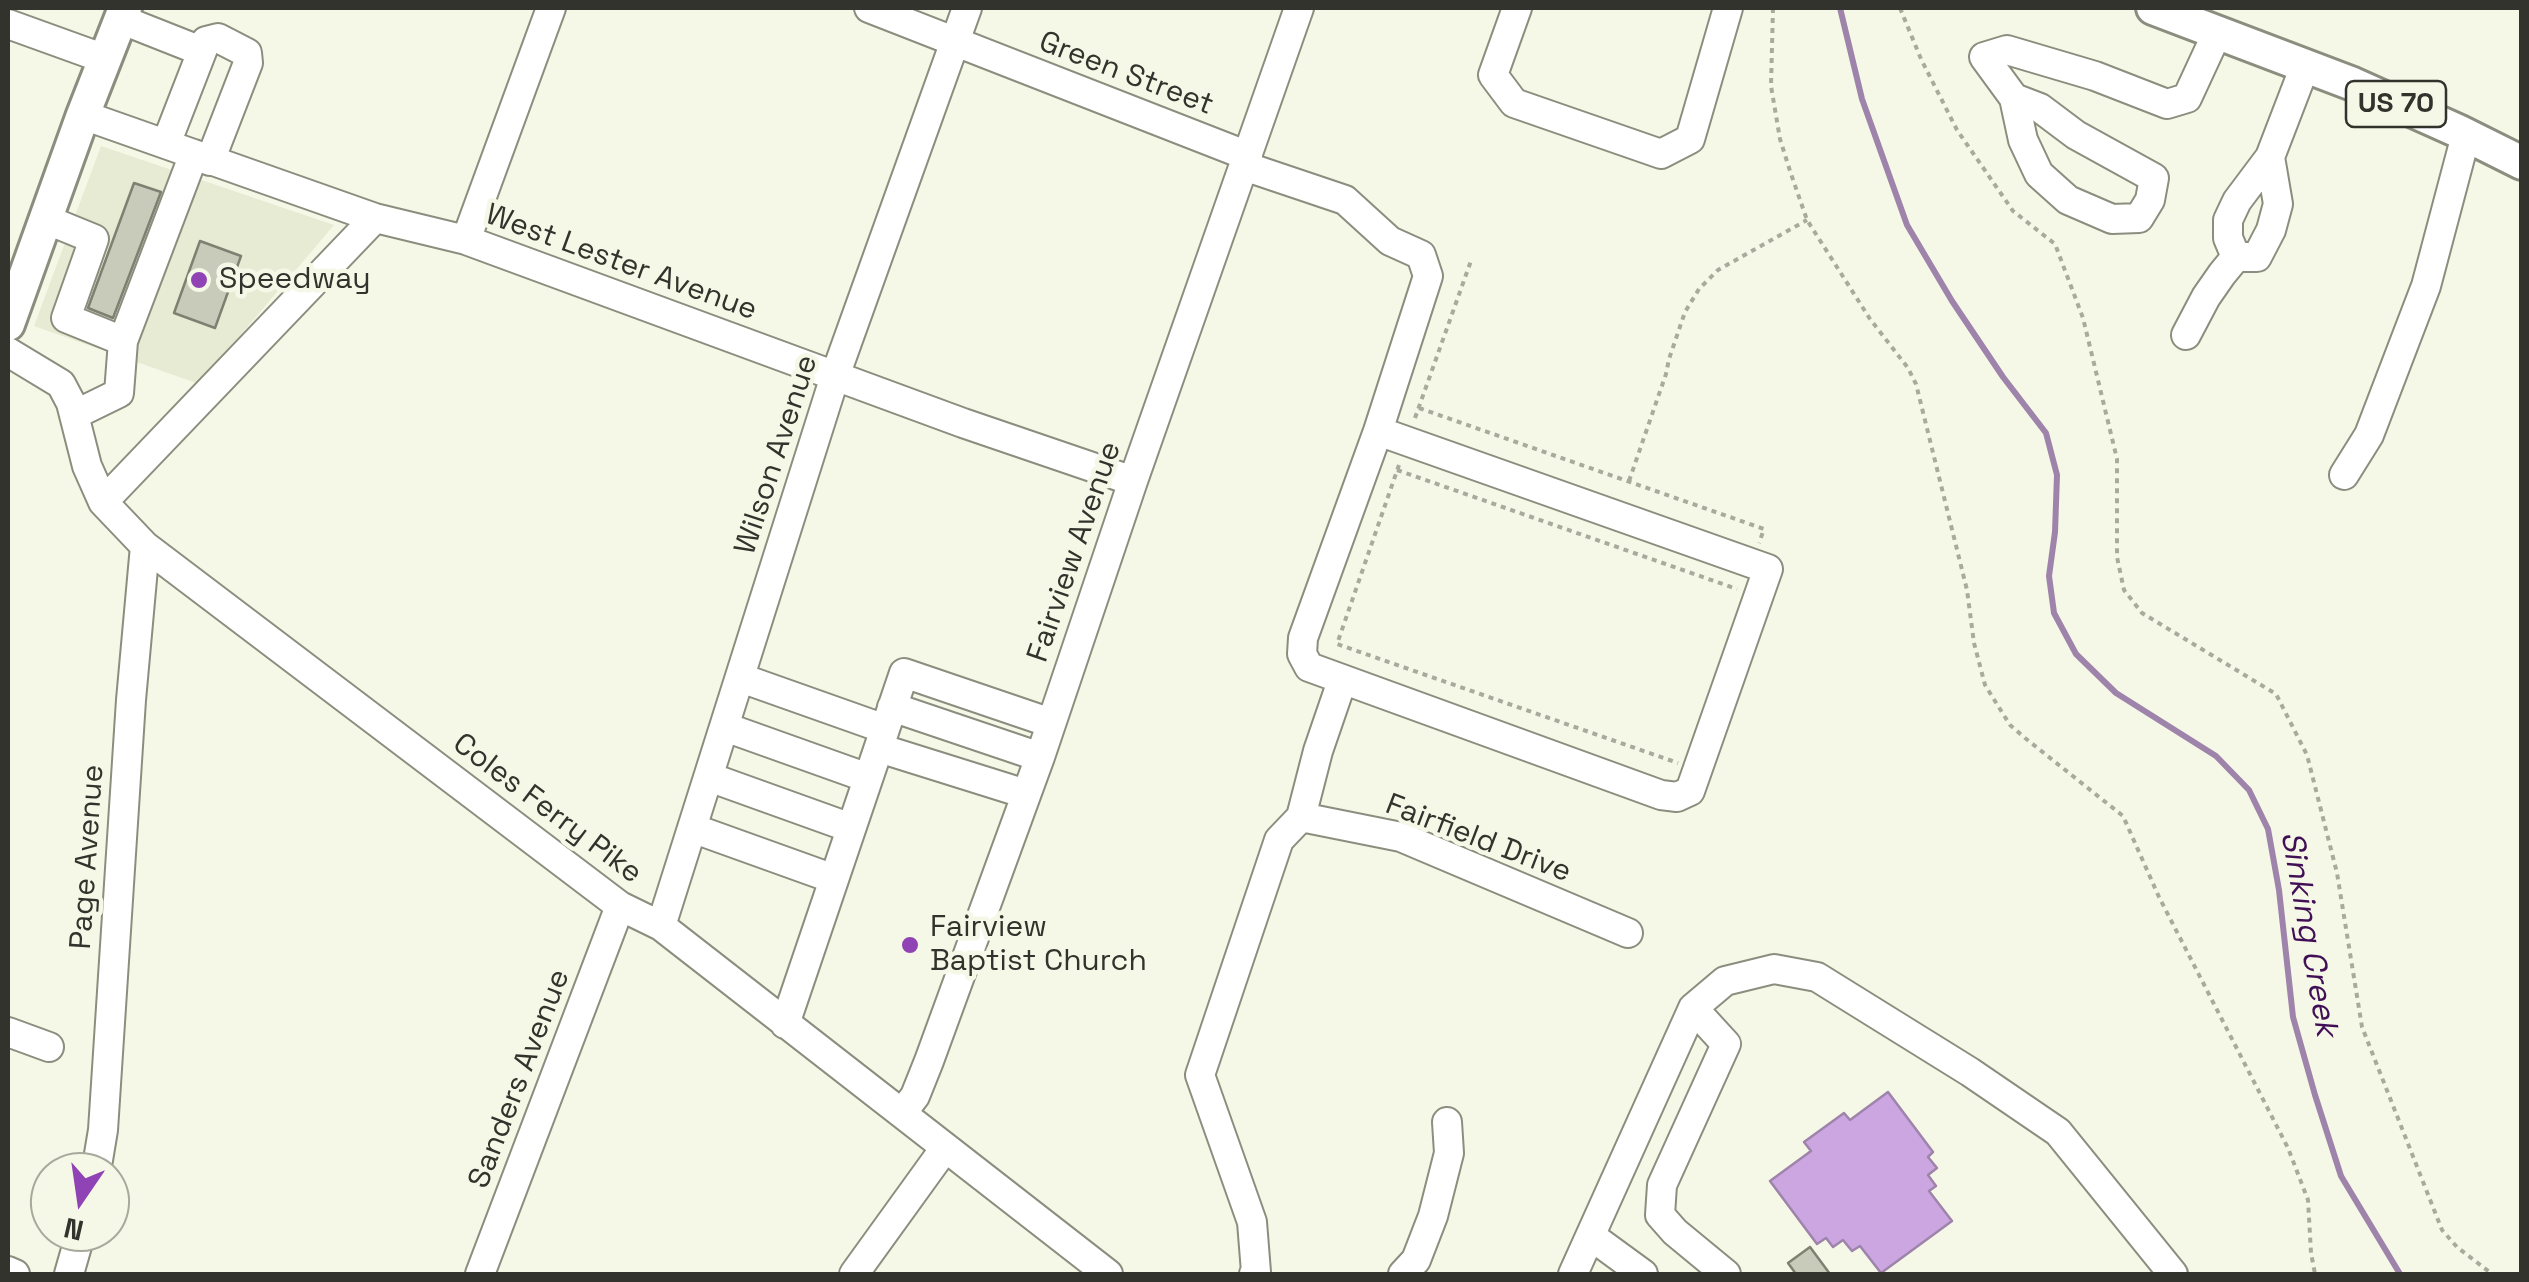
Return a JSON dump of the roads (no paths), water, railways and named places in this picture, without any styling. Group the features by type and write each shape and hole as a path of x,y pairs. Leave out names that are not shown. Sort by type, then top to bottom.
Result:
{"main road":[{"name":"US 70","path":"2171,11 2353,84 2522,163"},
{"path":"8,324 123,13"}],"street":[{"path":"466,240 551,8"},
{"name":"Green Street","path":"870,8 1346,200 1390,240 1421,254 1428,276 1424,295 1378,431"},
{"name":"Wilson Avenue","path":"661,926 836,376 967,8"},
{"name":"Fairview Avenue","path":"902,1113 930,1062 1040,757 1300,8"},
{"path":"1517,8 1494,76 1514,103 1661,154 1690,139 1718,11"},
{"path":"123,13 202,51"},
{"path":"8,24 105,60"},
{"path":"2014,98 2040,108 2076,135 2154,178 2150,200 2139,218 2112,219 2068,200 2039,174 2023,140 2014,98 1984,57 2006,50 2095,76 2167,104 2187,98 2218,31"},
{"path":"74,415 119,392 123,341 248,63 247,53 218,38 206,41 166,144"},
{"path":"2236,257 2228,238 2228,220 2237,201 2270,157 2305,66"},
{"name":"West Lester Avenue","path":"83,116 376,218 466,240 1133,482"},
{"path":"2344,475 2368,435 2426,286 2466,135"},
{"path":"2236,257 2257,257 2271,230 2278,204 2270,157"},
{"path":"103,502 376,218"},
{"path":"46,219 94,240 66,318 123,341"},
{"path":"2186,335 2206,297 2236,257"},
{"name":"Coles Ferry Pike","path":"8,352 61,384 103,502 145,546 620,906 661,926 1108,1274"},
{"path":"1378,431 1768,569 1690,791 1676,797 1661,795 1308,667 1302,654 1303,638 1378,431"},
{"name":"Page Avenue","path":"99,1152 130,700 145,546"},
{"path":"786,1024 904,673 1052,723"},
{"path":"740,678 885,728 1026,794"},
{"path":"1258,1274 1252,1222 1200,1074 1279,840 1301,817 1318,750 1342,681"},
{"path":"725,728 868,778"},
{"path":"885,728 1040,757"},
{"path":"709,776 851,828"},
{"name":"Fairfield Drive","path":"1301,817 1401,837 1628,933"},
{"path":"692,828 834,879"},
{"name":"Sanders Avenue","path":"480,1274 620,906"},
{"path":"1574,1274 1693,1008 1726,980 1774,969 1818,977 2058,1132 2173,1274"},
{"path":"1693,1008 1726,1044 1662,1184 1660,1215 1674,1232 1726,1274"},
{"path":"8,1032 48,1048"},
{"path":"1403,1274 1416,1260 1433,1216 1449,1153 1447,1122"},
{"path":"854,1274 945,1148"},
{"path":"1591,1236 1643,1274"},
{"path":"8,1270 15,1274"}],"waterway":[{"name":"Sinking Creek","path":"1840,8 1862,99 1907,225 1952,301 2046,433 2057,475 2049,576 2054,613 2076,654 2116,693 2216,756 2249,790 2268,829 2293,1017 2315,1095 2341,1176 2400,1274"}],"place":[{"name":"Speedway","path":"199,280"},
{"name":"Fairview Baptist Church","path":"910,945"}]}
